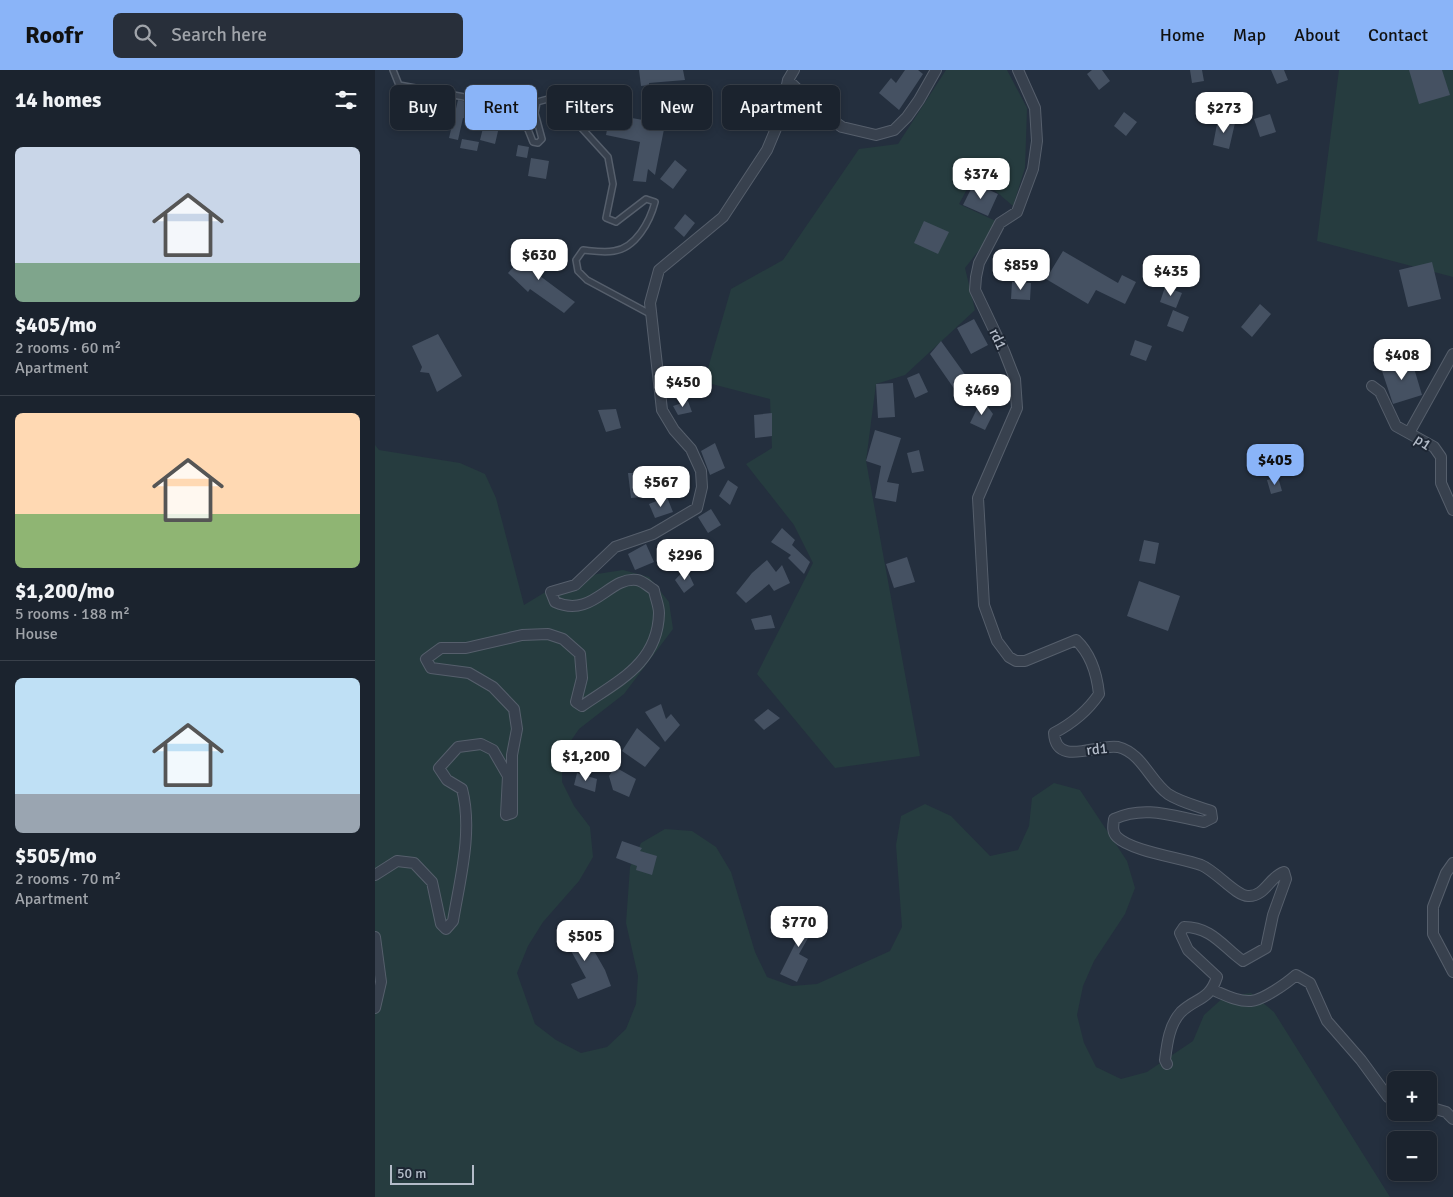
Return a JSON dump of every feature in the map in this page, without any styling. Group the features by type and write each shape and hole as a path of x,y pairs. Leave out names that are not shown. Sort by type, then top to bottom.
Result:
{"street":[{"path":"375,875 397,861 414,863 432,882 441,924 446,929 453,921 466,841 465,802 462,789 447,780 439,768 458,747 481,744 493,750 508,776 507,815 512,813 512,755 517,729 514,709 493,687 469,673 431,668 426,659 441,648 466,648 522,635 547,634 563,639 580,654 581,678 576,702 582,706 638,667 651,650 659,612 654,590 640,580 626,580 590,603 565,606 555,602 551,592 575,586 615,547 653,534 697,508 703,487 701,471 691,449 674,430 662,410 650,303 659,270 723,217 767,150 780,119 788,80 794,70"},
{"path":"788,80 823,114 842,127 876,135 894,130 907,117 919,100 935,70"},
{"name":"rd1","path":"1019,70 1035,108 1037,141 1033,169 1017,212 1000,223 979,263 975,278 975,290 1015,379 1017,408 978,498 984,605 997,641 1009,657 1016,661 1025,661 1076,640 1085,649 1098,679 1099,694 1089,709 1071,724 1054,733 1054,741 1059,749 1068,752 1118,747 1133,756 1147,768 1167,793 1211,811 1212,818 1204,822 1170,814 1139,811 1114,819 1113,831 1117,837 1138,847 1203,866 1222,877 1241,895 1253,896 1262,892 1277,874 1285,872 1286,879 1273,915 1266,948 1254,956 1243,961 1229,951 1223,942 1213,934 1195,927 1184,927 1180,933 1189,950 1217,977 1213,990"},
{"path":"1409,433 1453,354"},
{"name":"p1","path":"1372,386 1380,392 1396,426 1434,447 1441,457 1441,483 1453,510"},
{"path":"1453,863 1446,873 1433,907 1433,934 1453,972"},
{"path":"375,937 381,982 375,1008"},
{"path":"1167,1064 1165,1060 1173,1024 1182,1012 1213,990 1236,1000 1252,1001 1287,983 1296,976 1310,983 1327,1021 1361,1060 1387,1096"},
{"path":"1437,1109 1446,1112 1453,1119"}],"lane":[{"path":"393,70 399,85 519,107 533,142 538,143 542,140 535,113 537,102 548,99 567,112 608,157 613,184 606,218 616,222 645,199 655,202 652,215 632,244 615,251 583,250 576,260 578,271 587,280 652,315"}],"green space":[{"path":"946,70 1007,70 1027,108 1025,168 1013,206 985,182 973,178 959,204 1000,223 965,268 975,310 905,375 876,384 866,461 920,756 835,768 757,674 813,563 794,525 746,464 772,448 770,399 704,382 731,289 783,260 859,149 898,144"},
{"path":"1339,70 1453,70 1453,277 1317,241"},
{"path":"375,445 379,450 460,463 485,474 496,498 524,605 547,591 597,574 623,570 649,577 669,602 673,629 624,694 579,729 562,754 562,782 574,806 590,827 593,857 579,881 543,922 528,946 517,973 535,1024 556,1040 581,1053 607,1047 626,1029 636,1004 638,976 626,923 630,867 641,843 665,829 692,831 716,847 731,872 755,952 767,977 792,986 817,984 890,951 902,927 896,845 901,816 925,804 951,816 990,856 1018,850 1029,826 1032,798 1054,783 1080,790 1127,861 1135,888 1125,914 1094,961 1083,986 1077,1015 1084,1043 1096,1067 1121,1079 1147,1072 1193,1041 1204,1015 1224,997 1251,993 1274,1012 1390,1197 375,1197"}],"building":[{"path":"639,70 683,70 685,80 649,83 649,85 641,86"},
{"path":"905,70 918,70 923,74 899,110 879,93 891,78 896,83"},
{"path":"1092,70 1102,70 1110,81 1099,90 1087,74"},
{"path":"1190,70 1202,70 1204,81 1192,83"},
{"path":"1271,70 1284,70 1288,80 1277,84"},
{"path":"1409,70 1442,70 1450,95 1419,104"},
{"path":"458,100 465,102 465,119 463,118 458,140 449,138 451,130 455,130 455,113"},
{"path":"1124,112 1137,122 1126,136 1114,126"},
{"path":"1270,114 1276,132 1260,137 1254,119"},
{"path":"632,118 642,120 642,130 664,130 655,175 648,169 646,182 633,181 640,142 606,135 607,130 632,130"},
{"path":"1218,119 1235,123 1229,149 1213,145"},
{"path":"482,130 498,130 495,144 480,140"},
{"path":"462,139 479,142 477,151 460,148"},
{"path":"518,145 529,147 527,158 516,156"},
{"path":"531,158 549,161 546,179 528,176"},
{"path":"675,160 687,170 673,189 660,179"},
{"path":"974,183 998,194 988,216 963,205"},
{"path":"685,214 695,223 684,237 674,228"},
{"path":"924,221 949,232 938,254 914,243"},
{"path":"529,250 549,266 540,276 575,302 564,313 530,289 528,292 508,273"},
{"path":"1063,251 1118,283 1122,275 1136,282 1125,304 1096,290 1088,304 1046,279"},
{"path":"1159,256 1174,263 1163,286 1148,278"},
{"path":"1432,262 1441,299 1408,307 1399,270"},
{"path":"1012,282 1031,283 1030,300 1011,299"},
{"path":"1165,287 1182,293 1176,308 1160,302"},
{"path":"1260,304 1271,314 1252,337 1241,327"},
{"path":"1173,310 1189,317 1183,332 1167,326"},
{"path":"974,319 988,345 971,354 957,328"},
{"path":"438,334 462,376 437,392 429,373 420,372 422,367 412,346"},
{"path":"1135,340 1152,346 1146,361 1130,355"},
{"path":"941,341 969,380 955,390 930,354"},
{"path":"1411,358 1422,395 1393,404 1381,368"},
{"path":"919,373 928,392 915,398 907,378"},
{"path":"893,383 895,417 878,418 876,384"},
{"path":"982,399 993,414 985,430 970,423"},
{"path":"688,401 692,412 678,415 673,406"},
{"path":"616,409 621,428 606,432 598,410"},
{"path":"772,413 772,436 755,438 754,415"},
{"path":"875,430 901,438 887,482 899,484 896,502 875,498 881,466 866,461"},
{"path":"715,443 725,468 710,475 701,451"},
{"path":"919,450 924,471 912,473 907,453"},
{"path":"628,473 638,473 642,497 631,498"},
{"path":"1278,477 1282,491 1271,494 1267,480"},
{"path":"728,480 738,487 730,505 719,496"},
{"path":"667,497 673,512 655,518 649,504"},
{"path":"711,509 721,525 708,533 698,517"},
{"path":"782,528 795,540 792,545 810,562 804,574 788,558 791,555 771,542"},
{"path":"1144,540 1159,543 1155,564 1139,561"},
{"path":"646,544 654,562 635,570 628,554"},
{"path":"907,557 915,582 894,588 886,564"},
{"path":"767,560 776,572 782,565 790,583 774,591 769,584 746,603 736,593 752,573"},
{"path":"686,568 694,585 684,593 675,580"},
{"path":"1139,581 1180,596 1168,631 1127,616"},
{"path":"771,615 775,628 755,630 751,619"},
{"path":"661,704 666,719 671,714 680,725 665,742 645,712"},
{"path":"768,709 780,718 764,730 754,720"},
{"path":"637,728 660,748 645,767 622,751"},
{"path":"615,767 636,779 629,797 613,790 609,776"},
{"path":"577,773 597,779 595,792 574,785"},
{"path":"622,841 642,848 640,851 657,856 652,875 636,870 637,866 616,858"},
{"path":"802,913 817,922 799,954 808,959 797,982 780,974 799,936 791,932"},
{"path":"577,921 605,970 611,986 578,999 571,984 586,978 560,931"}]}
